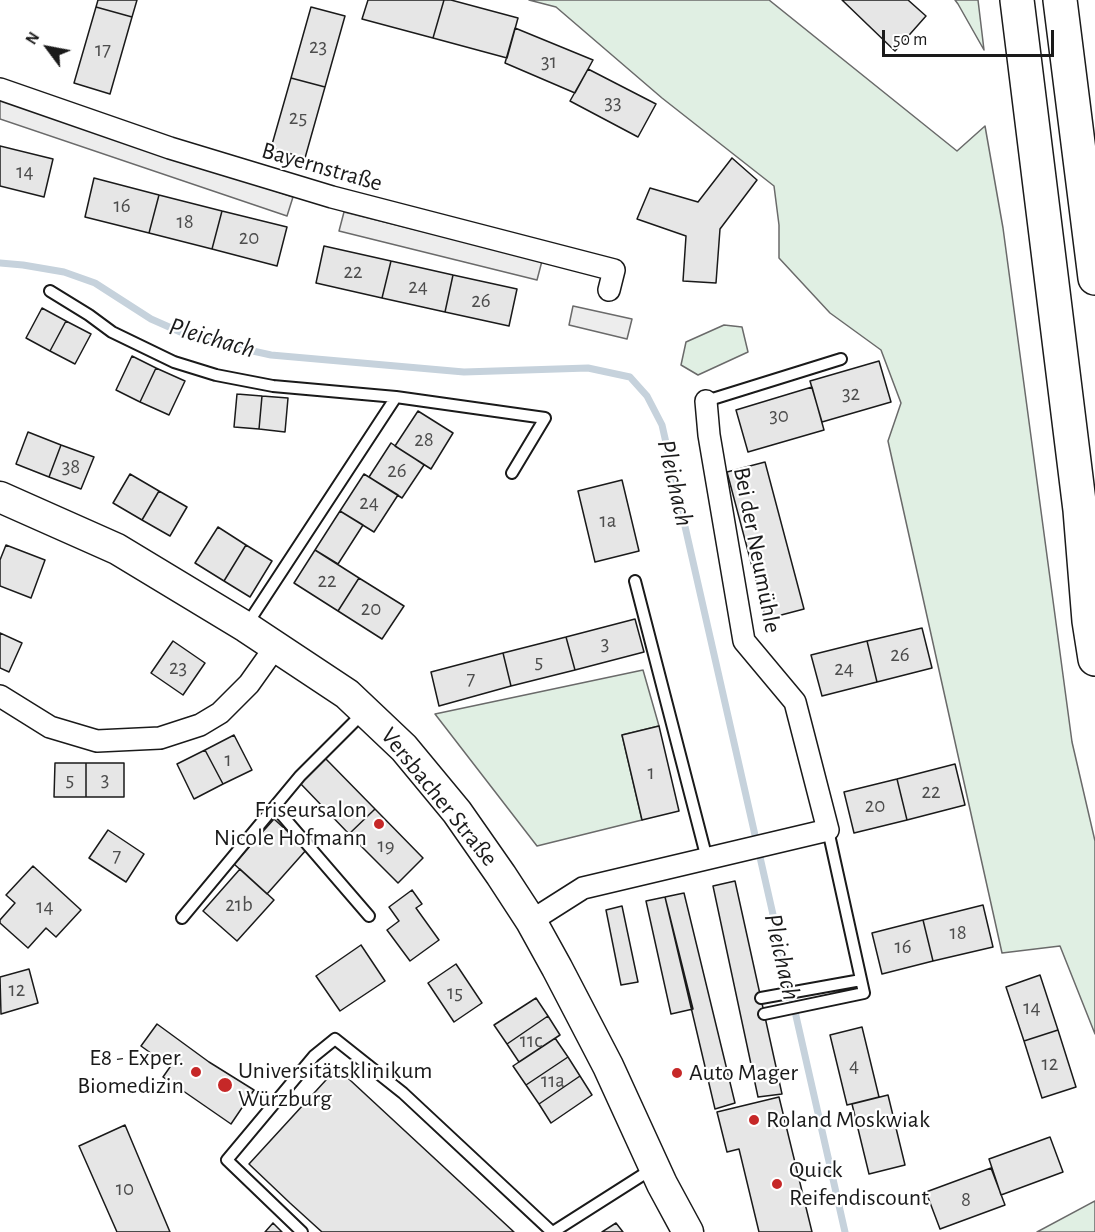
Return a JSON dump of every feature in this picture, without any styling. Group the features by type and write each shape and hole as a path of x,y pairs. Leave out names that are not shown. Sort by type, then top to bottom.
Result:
{"highway":[{"path":"1017,0 1080,510 1089,621 1095,659"},
{"path":"1060,0 1095,278"},
{"path":"1080,510 1095,562"}],"main road":[{"name":"Versbacher Straße","path":"0,497 117,549 246,627 347,694 404,748 457,812 531,921 608,1066 688,1232"}],"street":[{"name":"Bayernstraße","path":"0,89 170,148 321,194 614,270 609,291"},
{"name":"Bei der Neumühle","path":"706,401 709,435 744,641 795,702 828,830"},
{"path":"0,696 50,727 97,741 160,738 200,725 220,713 249,684 276,646"},
{"path":"531,921 583,888 828,830"}],"lane":[{"path":"50,291 137,346 174,362 216,375 273,386 396,397 544,418 512,473"},
{"name":"Bei der Neumühle","path":"706,401 841,359"},
{"path":"246,627 396,397"},
{"path":"635,581 707,859"},
{"path":"182,918 300,776 365,710"},
{"path":"274,807 369,915"},
{"name":"Bei der Neumühle","path":"764,1014 864,993 828,830"},
{"path":"761,998 861,980"},
{"path":"302,1232 227,1160 314,1056 335,1039 403,1093 552,1232 655,1167"}],"green space":[{"path":"529,0 769,0 957,151 985,126 1003,228 1072,742 1095,841 1095,1034 1060,946 1002,953 888,441 901,403 881,350 830,313 779,258 779,225 774,186 662,98 556,7"},
{"path":"955,0 978,0 984,50 958,4"},
{"path":"724,325 742,327 748,352 698,375 681,365 686,342"},
{"path":"643,670 659,726 622,735 642,820 537,846 435,714"},
{"path":"1095,1201 1095,1232 1037,1232"}],"shaded area":[{"path":"0,99 293,197 287,216 0,119"},
{"path":"344,212 542,261 537,280 339,231"},
{"path":"573,306 632,319 627,339 569,325"}],"building":[{"path":"98,0 137,0 132,17 96,7"},
{"path":"368,0 444,0 433,38 362,19"},
{"path":"444,0 518,18 507,58 433,38"},
{"path":"842,0 908,0 926,16 895,51"},
{"path":"96,7 132,17 110,94 74,83"},
{"path":"311,7 345,16 325,87 291,78"},
{"path":"515,28 593,60 575,93 505,63"},
{"path":"588,69 656,104 638,137 570,101"},
{"path":"291,78 325,87 305,158 271,148"},
{"path":"0,146 53,159 44,197 0,186"},
{"path":"732,158 757,180 720,229 716,283 683,281 686,236 637,219 650,188 698,202"},
{"path":"94,178 159,195 149,233 85,217"},
{"path":"159,195 222,211 212,249 149,233"},
{"path":"222,211 287,227 277,266 212,249"},
{"path":"324,246 391,261 382,298 316,283"},
{"path":"391,261 453,275 445,312 382,298"},
{"path":"453,275 517,289 509,326 445,312"},
{"path":"42,308 66,321 50,351 26,338"},
{"path":"66,321 91,334 75,364 50,351"},
{"path":"132,356 156,368 140,402 116,390"},
{"path":"879,361 891,402 822,422 810,381"},
{"path":"156,368 185,381 169,415 140,402"},
{"path":"812,387 824,430 748,452 736,410"},
{"path":"237,394 262,396 259,429 234,427"},
{"path":"262,396 288,398 285,432 259,429"},
{"path":"418,411 453,433 431,469 395,446"},
{"path":"28,432 61,445 49,477 16,464"},
{"path":"391,443 424,465 402,498 369,477"},
{"path":"61,445 94,457 81,489 49,477"},
{"path":"765,462 804,609 766,619 727,472"},
{"path":"130,474 159,491 142,520 113,503"},
{"path":"364,474 398,495 374,532 340,511"},
{"path":"622,480 639,551 595,562 578,491"},
{"path":"159,491 187,507 170,536 142,520"},
{"path":"340,511 363,525 338,564 315,550"},
{"path":"218,527 246,545 224,581 195,563"},
{"path":"6,545 45,560 31,598 0,586 0,560"},
{"path":"246,545 272,561 250,597 224,581"},
{"path":"315,550 359,578 338,611 294,583"},
{"path":"359,578 404,606 382,639 338,611"},
{"path":"635,619 644,652 575,670 566,637"},
{"path":"922,628 932,668 877,682 867,641"},
{"path":"0,633 22,643 9,672 0,668"},
{"path":"566,637 575,670 511,686 503,653"},
{"path":"173,641 205,663 183,695 151,673"},
{"path":"867,641 877,682 822,696 811,655"},
{"path":"503,653 511,686 439,706 431,672"},
{"path":"659,726 679,811 642,820 622,735"},
{"path":"234,735 252,770 223,784 205,750"},
{"path":"205,750 223,784 194,799 177,764"},
{"path":"324,757 375,809 349,834 299,782"},
{"path":"55,763 86,763 86,797 54,797"},
{"path":"86,763 124,763 124,797 86,797"},
{"path":"955,764 965,805 907,820 897,779"},
{"path":"897,779 907,820 854,833 844,792"},
{"path":"375,809 423,858 398,883 349,834"},
{"path":"274,819 307,849 267,894 234,864"},
{"path":"108,830 144,854 126,882 89,858"},
{"path":"33,866 81,910 56,937 46,928 28,948 0,923 0,920 15,903 6,895"},
{"path":"240,869 274,900 237,941 203,911"},
{"path":"735,881 782,1094 758,1097 713,886"},
{"path":"412,890 422,904 416,908 439,940 410,961 387,930 399,921 389,907"},
{"path":"684,893 735,1103 715,1109 665,897"},
{"path":"665,897 693,1009 671,1014 646,901"},
{"path":"983,905 993,947 933,961 923,920"},
{"path":"622,906 638,982 621,985 606,910"},
{"path":"923,920 933,961 882,974 872,933"},
{"path":"361,945 385,981 340,1011 316,976"},
{"path":"456,964 482,1003 454,1022 428,983"},
{"path":"29,969 38,1003 1,1014 0,977"},
{"path":"1040,975 1058,1030 1024,1041 1006,987"},
{"path":"536,998 548,1016 507,1044 494,1025"},
{"path":"548,1016 560,1035 519,1062 507,1044"},
{"name":"E8 - Exper. Biomedizin","path":"157,1024 209,1062 254,1090 231,1124 163,1077 170,1067 141,1046"},
{"path":"862,1027 879,1097 847,1105 830,1035"},
{"path":"1058,1030 1076,1087 1042,1098 1024,1041"},
{"path":"555,1038 568,1057 526,1085 513,1066"},
{"path":"568,1057 580,1076 539,1104 526,1085"},
{"path":"337,1068 514,1232 322,1232 290,1203 249,1164"},
{"path":"580,1076 592,1095 551,1123 539,1104"},
{"path":"888,1095 905,1165 869,1174 852,1104"},
{"path":"779,1097 812,1232 759,1232 739,1149 727,1152 717,1112"},
{"path":"125,1125 170,1232 117,1232 79,1146"},
{"path":"1050,1137 1063,1172 1001,1195 989,1159"},
{"path":"991,1168 1005,1205 940,1229 926,1192"},
{"path":"273,1223 282,1232 265,1232"},
{"path":"616,1223 623,1232 602,1232"}],"waterway":[{"name":"Pleichach","path":"0,263 64,272 95,283 151,319 194,338 271,355 464,372 588,368 630,377 647,396 662,425 845,1232"}],"place":[{"name":"Friseursalon Nicole Hofmann","path":"379,824"},
{"name":"E8 - Exper. Biomedizin","path":"196,1072"},
{"name":"Auto Mager","path":"677,1073"},
{"name":"Universitätsklinikum Würzburg","path":"225,1085"},
{"name":"Roland Moskwiak","path":"754,1120"},
{"name":"Quick Reifendiscount","path":"777,1184"}]}
